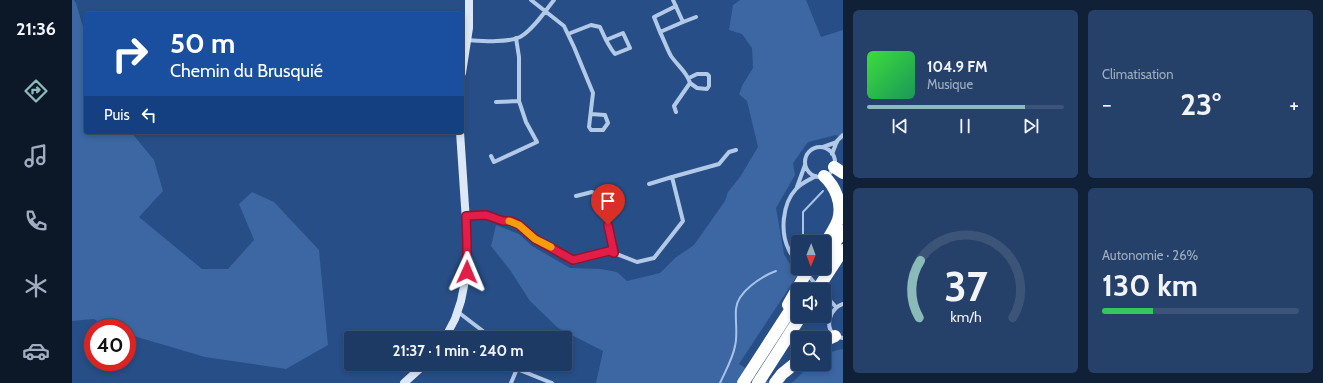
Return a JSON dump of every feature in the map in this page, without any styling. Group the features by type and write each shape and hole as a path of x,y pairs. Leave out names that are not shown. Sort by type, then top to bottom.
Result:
{"highway":[{"path":"820,176 831,182 837,194 839,208 838,219 829,235"},
{"path":"831,248 843,231"},
{"path":"827,283 843,250"},
{"path":"767,344 792,296 806,275"},
{"path":"743,383 791,308"},
{"path":"758,383 797,323"},
{"path":"774,383 791,367"}],"street":[{"path":"464,62 469,28 469,0"},
{"path":"531,0 564,26 594,93 589,127 591,130 603,130 608,123 605,115 591,114"},
{"path":"468,40 499,40 520,37 528,32 554,0"},
{"path":"673,0 683,22"},
{"path":"676,6 654,17 660,32 671,55 689,81 697,88 707,89 709,86 709,76 707,74 697,74 689,81 674,106 676,112"},
{"path":"660,32 696,17"},
{"path":"568,34 591,25 600,27 609,48 615,54 630,48 623,33 606,40"},
{"path":"491,156 494,162 537,142 526,122 519,101 520,57 516,38"},
{"path":"496,102 519,101"},
{"path":"449,331 458,312 467,272 466,216 460,134"},
{"path":"832,154 837,142 843,135"},
{"path":"820,176 810,172 806,165 805,160 809,152 812,149 837,142"},
{"path":"791,253 783,232 784,211 792,193 806,181 831,171 838,170 834,163 832,154 826,148 821,147"},
{"path":"648,184 719,164 729,152 736,150"},
{"path":"796,189 806,165"},
{"path":"466,216 486,215 503,221 511,221 519,225 535,239 573,260 609,251 637,262 654,258 683,221 672,177"},
{"path":"576,196 592,192 601,196 614,253"},
{"path":"808,275 815,283"},
{"path":"831,302 836,307"},
{"path":"839,337 829,328 829,322 831,314 836,307 843,304"},
{"path":"458,312 483,331"},
{"path":"404,383 417,371"},
{"path":"511,383 516,371"},
{"path":"528,371 552,383"}],"shaded area":[{"path":"72,0 76,3 84,30 84,134 133,134 154,160 163,191 139,217 202,269 228,269 254,240 239,204 252,192 274,202 319,250 328,345 286,369 205,357 136,337 136,319 72,321"},
{"path":"740,0 806,0 821,37 843,30 843,140 836,135 808,142 793,163 795,175 776,208 784,254 791,266 791,275 797,276 739,364 771,383 596,383 603,351 572,335 572,331 564,331 558,328 530,301 510,270 491,246 496,225 519,234 532,246 570,268 601,269 617,272 627,281 660,273 675,258 694,245 725,201 728,192 740,177 758,147 747,101 739,94 743,84 753,68 752,48 742,34 729,30 733,5"},
{"path":"843,349 843,383 792,383 804,371 831,371 831,352"}],"waterway":[{"path":"803,235 803,212 823,191"},
{"path":"720,383 734,351 737,303 745,291 757,281 776,271"}],"slow traffic":[{"path":"509,221 519,225 535,239 551,247"}],"route":[{"path":"467,272 466,216 486,215 503,221 511,221 519,225 535,239 573,260 609,251 614,253 608,225"}]}
